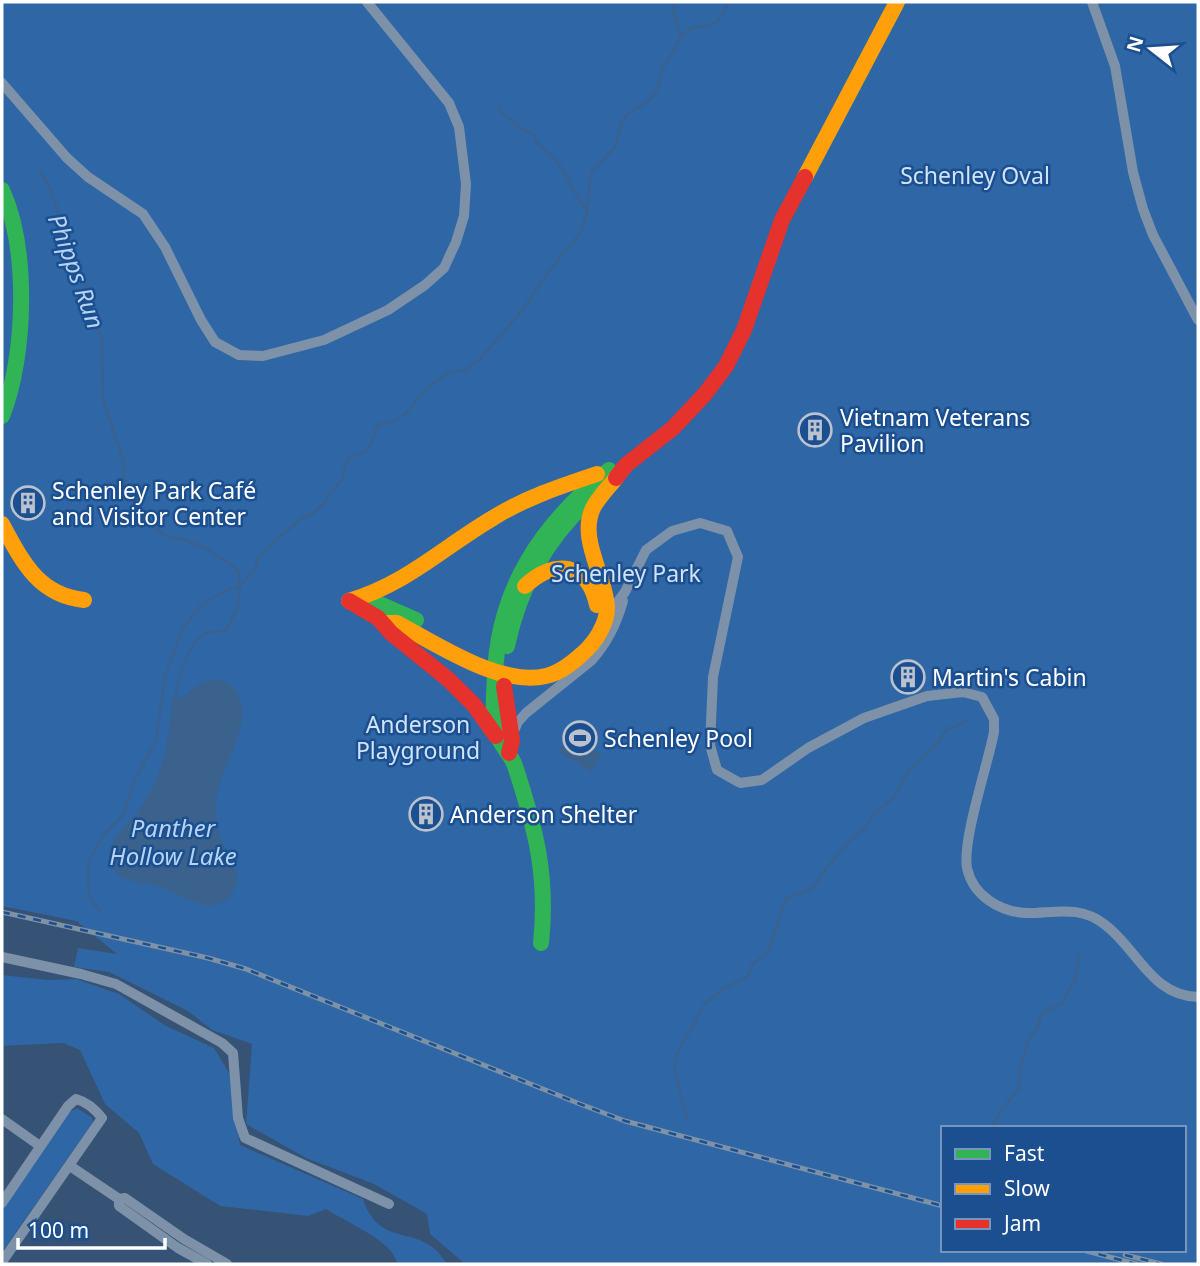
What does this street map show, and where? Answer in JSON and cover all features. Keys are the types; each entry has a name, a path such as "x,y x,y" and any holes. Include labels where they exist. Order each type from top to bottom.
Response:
{"main road":[{"path":"541,943 545,900 543,863 532,817 507,746 499,696 501,622 514,584 536,543 566,506 626,465 673,428 705,394 726,366 744,330 782,220 897,2"},
{"path":"2,190 15,220 20,251 16,371 3,413"},
{"path":"610,476 589,520 591,548 607,601 606,618 595,640 578,659 559,671 533,678 495,672 397,623 364,597 400,583 481,525 519,503 610,476"},
{"path":"502,641 525,586 557,533 610,476"},
{"path":"2,524 37,577 51,591 64,597 84,600"},
{"path":"388,616 496,663 517,668 538,667 559,660 586,637 596,617 596,598 588,580 566,568 545,570 525,586"},
{"path":"400,583 388,616 391,633 460,688 507,746"}],"street":[{"path":"2,83 67,158 88,177 143,215 165,247 201,320 215,342 239,355 263,356 324,340 388,310 425,285 444,268 464,216 466,184 459,127 449,103 367,2"},
{"path":"1092,2 1115,66 1133,172 1143,209 1153,234 1198,320"},
{"path":"507,746 514,728 526,713 601,650 646,550 672,531 700,523 727,531 738,557 713,677 710,745 717,770 740,783 762,780 808,748 864,718 927,696 963,692 982,697 994,719 994,732 966,859 967,870 975,888 988,900 1009,911 1078,911 1093,916 1106,925 1158,982 1179,994 1198,997"},
{"path":"606,618 625,592"},
{"path":"2,957 116,984 222,1043 233,1053 238,1118 245,1138 389,1204"},
{"path":"2,1203 68,1106 76,1099 85,1101 102,1118 2,1262"},
{"path":"2,1119 40,1146"},
{"path":"70,1166 227,1264"},
{"path":"119,1199 119,1206 187,1260 207,1264"}],"green space":[{"name":"Schenley Park","path":"2,2 1198,2 1198,1264 465,1264 430,1234 427,1214 374,1184 306,1158 246,1124 252,1044 212,1030 188,1011 109,972 74,967 78,948 117,954 76,921 2,906"},
{"path":"2,975 48,980 76,979 119,994 166,1026 214,1048 229,1073 240,1145 363,1199 370,1214 387,1230 427,1244 437,1251 447,1264 397,1264 388,1248 378,1240 326,1209 308,1216 220,1206 153,1164 139,1133 105,1104 80,1050 63,1043 2,1046"},
{"path":"77,1108 92,1118 93,1122 2,1252 2,1208 68,1113"}],"water":[{"name":"Panther Hollow Lake","path":"220,679 233,688 240,699 242,712 241,726 220,782 216,806 218,829 233,863 237,881 229,897 220,903 204,905 158,886 119,876 112,866 110,851 116,838 139,810 160,770 167,743 172,699 182,697 203,682"},
{"name":"Schenley Pool","path":"579,718 598,729 587,746 602,754 591,771 559,752"}],"waterway":[{"path":"676,2 673,10 680,35"},
{"path":"100,910 91,901 88,885 89,860 104,834 123,815 134,782 156,740 165,676 183,628 201,605 241,585 255,570 258,559 266,550 301,518 314,513 325,502 342,480 347,459 367,449 378,425 392,422 404,415 428,388 446,374 465,370 480,359 521,312 549,271 581,232 587,212 591,173 615,147 622,121 629,113 649,101 657,90 662,70 681,37 691,28 717,22 730,2"},
{"path":"499,105 502,114 510,118 518,128 533,134 540,146 555,159 587,211"},
{"name":"Phipps Run","path":"40,171 50,188 76,268 87,286 93,318 102,338 103,399 125,466 123,477 139,513 167,537 183,539 206,548 238,570 240,587 234,617 225,631 206,634 192,646 184,663 175,697"},
{"path":"687,1119 675,1072 676,1055 705,1004 723,989 747,977 753,964 768,952 786,899 813,888 823,872 866,827 872,816 894,797 908,772 936,745 947,729 965,722"},
{"path":"993,1126 1000,1112 1019,1089 1020,1068 1030,1035 1035,1033 1043,1012 1062,1004 1075,980 1079,955"}],"railway":[{"path":"2,912 246,969 625,1121 941,1205"},
{"path":"1091,1252 1136,1264"},
{"path":"1125,1255 1161,1264"}],"traffic: fast":[{"path":"2,190 17,242 21,303 16,364 2,416"},
{"path":"541,943 543,896 534,832 515,766 495,727 498,644 505,614 528,560 563,513 609,470"},
{"path":"507,646 520,602 538,562 564,526 596,494"},
{"path":"364,597 416,620"}],"traffic: slow":[{"path":"805,177 897,2"},
{"path":"349,601 407,575 475,529 518,504 597,474"},
{"path":"385,623 397,623 469,662 509,675 528,678 546,676 566,667 591,644 605,620 607,608 591,545 589,520 595,504 616,478"},
{"path":"2,524 25,563 43,584 68,597 84,600"},
{"path":"525,586 548,571 569,569 586,580 597,605"}],"traffic: jam":[{"path":"616,478 626,465 673,428 705,394 726,366 744,330 782,220 805,177"},
{"path":"349,601 378,618 391,633 449,680 474,705 496,736"},
{"path":"504,686 512,741 509,753"}],"place":[{"name":"Vietnam Veterans Pavilion","path":"815,430"},
{"name":"Schenley Park Café and Visitor Center","path":"28,503"},
{"name":"Martin's Cabin","path":"908,677"},
{"name":"Schenley Pool","path":"580,738"},
{"name":"Anderson Shelter","path":"426,814"}],"park label":[{"name":"Schenley Oval","path":"975,175"},
{"name":"Anderson Playground","path":"418,737"}]}
